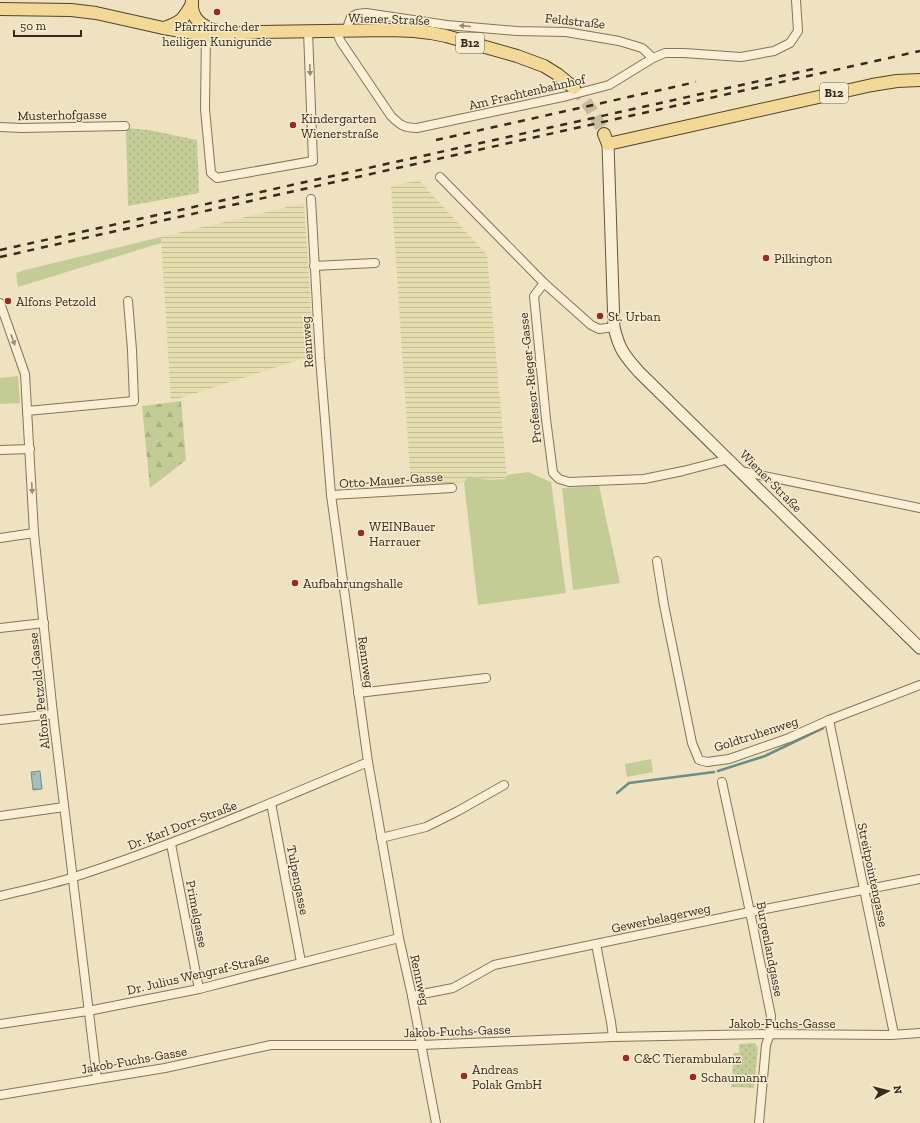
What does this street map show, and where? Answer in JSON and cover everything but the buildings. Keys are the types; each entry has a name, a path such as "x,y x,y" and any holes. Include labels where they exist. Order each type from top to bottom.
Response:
{"main road":[{"name":"B12","path":"163,28 177,23 185,17 192,2"},
{"name":"B12","path":"192,2 194,15 206,31"},
{"name":"B12","path":"0,9 71,10 96,13 163,28 206,31"},
{"name":"Wiener Straße","path":"206,31 224,34 308,31 414,31 446,36 517,56 544,66 557,74 574,88"},
{"name":"B12","path":"606,139 872,85 897,81 920,80"},
{"name":"Wiener Straße","path":"606,139 614,327 618,343 626,358 920,648"}],"street":[{"path":"653,58 665,54 684,53 741,57 774,51 790,43 798,31 796,0"},
{"name":"Feldstraße","path":"341,31 351,17 357,14 366,14 447,25 517,31 566,32 619,41 642,48 653,58"},
{"path":"206,31 205,109 211,173 217,178 313,161 308,31"},
{"name":"Wiener Straße","path":"341,31 341,42 391,116 399,124"},
{"name":"Am Frachtenbahnhof","path":"399,124 409,128 433,126 609,85 653,58"},
{"name":"Musterhofgasse","path":"0,127 125,126"},
{"path":"440,177 544,283 590,325 599,329 614,327"},
{"name":"Rennweg","path":"311,199 320,358 331,495 368,762 399,938 412,996 436,1123"},
{"path":"314,266 375,263"},
{"name":"Professor-Rieger-Gasse","path":"544,283 534,296 553,473 559,479 569,482 638,479 682,471 729,459"},
{"path":"27,411 134,401 128,301"},
{"name":"Alfons Petzold-Gasse","path":"0,303 26,374 34,533 53,714 97,1079"},
{"path":"0,450 30,449"},
{"path":"740,471 920,508"},
{"name":"Otto-Mauer-Gasse","path":"331,495 452,488"},
{"path":"0,538 34,533"},
{"name":"Goldtruhenweg","path":"657,561 664,605 692,743 699,760 707,762 729,759 789,738 829,720 920,685"},
{"path":"0,628 44,623"},
{"path":"358,693 486,678"},
{"path":"0,720 53,714"},
{"name":"Streitpointengasse","path":"829,720 894,1034"},
{"name":"Dr. Karl Dorr-Straße","path":"0,896 72,878 171,844 368,762"},
{"name":"Burgenlandgasse","path":"722,782 771,1016 770,1034 766,1045 759,1123"},
{"path":"381,838 426,827 504,785"},
{"name":"Tulpengasse","path":"271,803 301,962"},
{"path":"0,816 64,807"},
{"name":"Primelgasse","path":"171,844 199,989"},
{"name":"Gewerbelagerweg","path":"412,996 453,988 494,965 750,912 920,879"},
{"name":"Dr. Julius Wengraf-Straße","path":"0,1024 88,1011 199,989 399,938"},
{"path":"596,944 613,1038"},
{"name":"Jakob-Fuchs-Gasse","path":"0,1095 166,1068 272,1045 421,1045 770,1034 890,1035 920,1033"}],"shaded area":[{"path":"419,180 487,255 507,479 490,480 469,476 464,482 411,486 391,186"},
{"path":"304,203 314,355 171,401 161,237"}],"green space":[{"path":"126,128 149,130 197,140 199,193 128,206"},
{"path":"161,237 161,243 18,287 16,273"},
{"path":"18,376 20,403 0,404 0,378"},
{"path":"181,401 186,460 150,488 142,406"},
{"path":"528,472 551,482 566,593 478,605 464,482 469,476 490,480 506,479 507,475"},
{"path":"599,486 620,583 573,590 562,488"},
{"path":"651,759 653,772 627,777 625,764"},
{"path":"755,1043 758,1048 754,1088 731,1087 734,1053 739,1053 739,1044"}],"water":[{"path":"40,771 42,789 33,790 31,772"}],"waterway":[{"path":"718,771 765,756 823,728"},
{"path":"617,793 629,783 714,772"}],"tunnel":[{"path":"574,88 591,109 604,134"}],"railway":[{"path":"0,257 920,51"},
{"path":"0,250 813,69"},
{"path":"436,140 696,82"}],"place":[{"name":"Pfarrkirche der heiligen Kunigunde","path":"217,12"},
{"name":"Kindergarten Wienerstraße","path":"293,125"},
{"name":"Pilkington","path":"766,258"},
{"name":"Alfons Petzold","path":"8,301"},
{"name":"St. Urban","path":"600,316"},
{"name":"WEINBauer Harrauer","path":"361,533"},
{"name":"Aufbahrungshalle","path":"295,583"},
{"name":"C&C Tierambulanz","path":"626,1058"},
{"name":"Andreas Polak GmbH","path":"464,1076"},
{"name":"Schaumann","path":"693,1077"}]}
